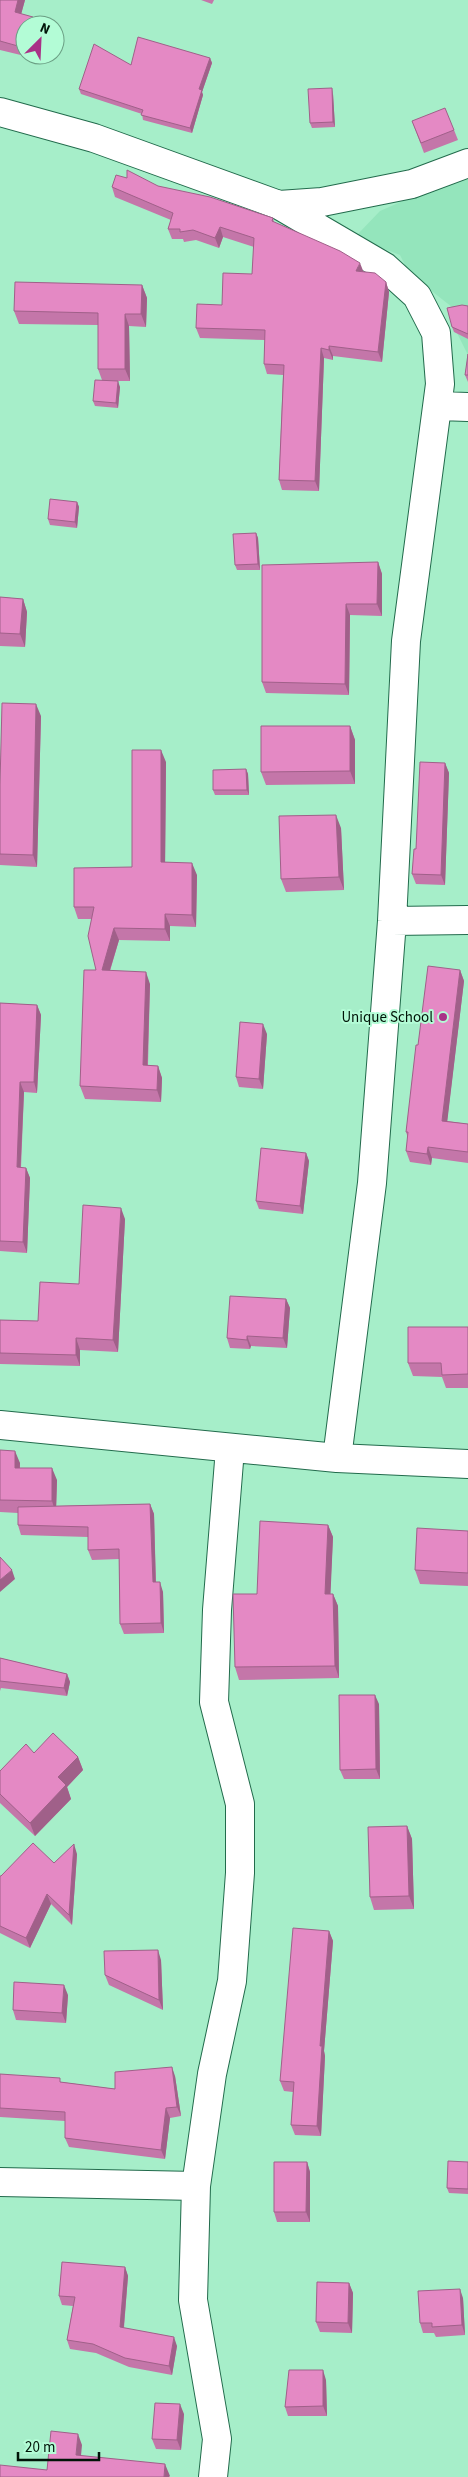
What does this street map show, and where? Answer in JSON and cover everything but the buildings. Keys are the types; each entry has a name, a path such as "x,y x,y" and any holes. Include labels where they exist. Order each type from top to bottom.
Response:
{"street":[{"path":"0,112 94,138 279,205 385,268 417,296 436,333 440,384 439,406 406,641 392,921 372,1183 337,1458"},
{"path":"279,205 322,202 412,184 468,162"},
{"path":"439,406 468,407"},
{"path":"392,921 468,920"},
{"path":"0,1425 337,1458 468,1464"},
{"path":"213,2477 217,2439 193,2300 196,2186 212,2074 232,1981 240,1873 240,1804 214,1702 217,1610 230,1449"},
{"path":"0,2182 196,2186"}],"shaded area":[{"path":"468,176 468,355 456,331 457,311 409,273 400,255 361,240 358,234 380,211 437,186"}],"place":[{"name":"Unique School","path":"443,1017"}]}
